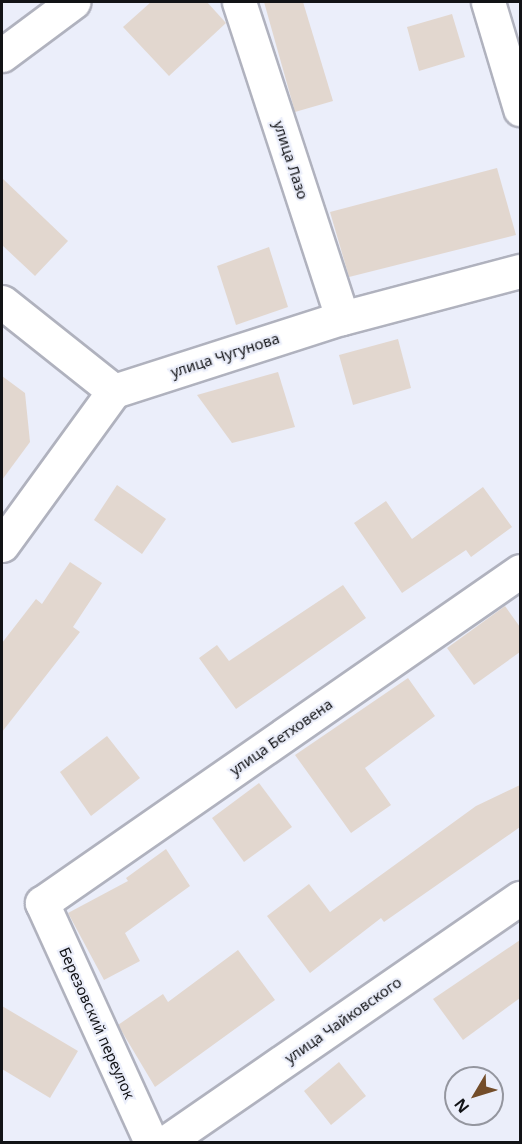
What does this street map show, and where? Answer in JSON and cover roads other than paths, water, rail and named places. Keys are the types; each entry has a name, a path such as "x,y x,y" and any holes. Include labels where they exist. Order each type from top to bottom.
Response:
{"street":[{"path":"2,55 73,2"},
{"name":"улица Лазо","path":"239,2 342,318"},
{"path":"488,2 520,109"},
{"name":"улица Чугунова","path":"114,391 342,318 520,271"},
{"path":"2,302 114,391 2,544"},
{"name":"улица Бетховена","path":"42,903 520,571"},
{"name":"улица Чайковского","path":"166,1143 520,898"},
{"name":"Березовский переулок","path":"42,903 151,1143"}]}
